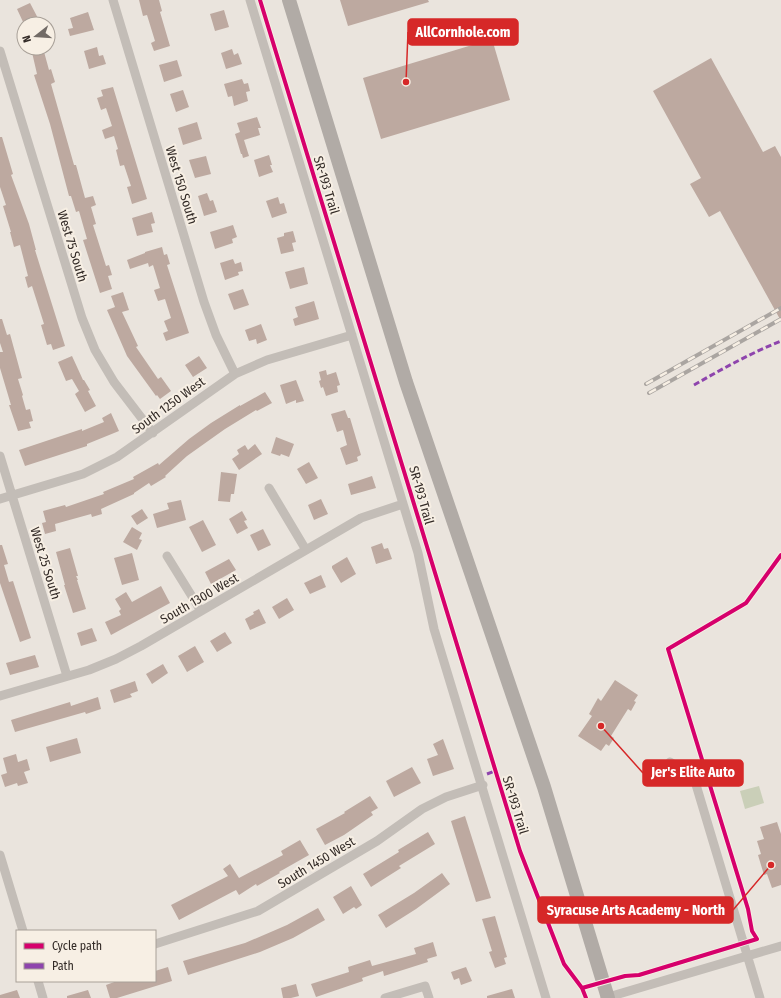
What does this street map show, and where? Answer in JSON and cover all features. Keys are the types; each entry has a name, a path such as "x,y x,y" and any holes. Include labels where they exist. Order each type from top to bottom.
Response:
{"main road":[{"path":"289,0 406,382 544,787 607,998"}],"street":[{"name":"West 150 South","path":"113,0 204,302 216,335 235,374"},
{"path":"250,0 418,554 434,629 546,998"},
{"name":"West 75 South","path":"0,51 82,318 98,356 114,382 153,433"},
{"name":"South 1250 West","path":"0,499 82,474 118,458 235,374 267,360 352,335"},
{"name":"West 25 South","path":"0,456 67,676"},
{"path":"269,488 306,550"},
{"name":"South 1300 West","path":"0,696 89,670 116,659 362,518 403,504"},
{"path":"167,556 201,611"},
{"path":"670,762 694,778 760,998"},
{"name":"South 1450 West","path":"156,944 258,911 377,841 422,809 446,797 482,785"},
{"path":"0,855 23,930"},
{"path":"607,998 781,946"},
{"path":"39,982 43,998"},
{"path":"384,998 426,986 429,998"}],"green space":[{"path":"759,786 764,803 745,809 740,791"}],"building":[{"path":"139,0 159,0 162,11 160,12 170,46 154,51 151,43 155,41 147,15 143,16"},
{"path":"340,0 428,0 429,2 348,26"},
{"path":"30,3 37,16 20,16 17,9"},
{"path":"224,10 229,27 215,31 210,14"},
{"path":"88,12 94,30 70,36 68,29 73,28 70,18"},
{"path":"492,39 510,100 381,139 363,78"},
{"path":"97,47 99,56 103,55 106,64 89,69 84,51"},
{"path":"232,49 234,55 238,53 242,64 226,69 221,53"},
{"path":"33,56 45,56 49,70 51,69 55,82 51,84 85,198 93,196 96,205 91,207 96,224 93,225 106,266 109,265 112,275 108,276 112,289 100,293 83,240 87,239 79,211 76,212 71,196 69,196 50,124 34,75 37,74"},
{"path":"711,58 763,152 775,146 781,157 781,321 720,211 709,217 690,184 701,178 653,91"},
{"path":"177,60 182,76 164,82 159,65"},
{"path":"242,79 244,84 248,83 250,91 246,92 248,101 234,106 232,96 228,97 224,84"},
{"path":"113,87 147,199 132,204 127,187 131,186 124,165 120,166 116,150 118,149 114,136 105,139 102,130 112,126 106,108 101,110 97,98 103,96 101,90"},
{"path":"183,90 189,107 176,112 170,94"},
{"path":"257,117 261,128 258,128 260,135 244,140 249,156 243,158 235,134 240,132 237,123"},
{"path":"197,122 202,139 183,145 178,128"},
{"path":"0,137 2,137 13,174 11,175 29,224 35,250 65,346 53,350 51,344 47,345 41,325 44,324 32,286 28,288 25,277 28,276 20,245 14,247 3,206 6,205 0,187"},
{"path":"269,155 272,165 270,165 273,172 259,177 254,160"},
{"path":"206,156 211,174 195,178 189,160"},
{"path":"207,193 210,201 213,200 217,212 204,216 198,196"},
{"path":"278,197 280,204 284,203 287,213 272,218 266,201"},
{"path":"152,212 155,223 151,224 153,232 137,236 132,218"},
{"path":"233,225 237,237 232,239 233,243 215,249 210,232"},
{"path":"293,231 296,242 292,243 294,251 281,254 277,238 284,236 284,233"},
{"path":"162,247 164,255 167,254 170,264 167,265 189,333 166,341 163,333 168,331 164,321 171,318 165,299 158,301 154,290 160,288 153,265 149,267 148,263 130,269 127,260 145,252"},
{"path":"233,259 235,264 241,262 243,271 238,272 239,275 225,280 220,263"},
{"path":"304,267 308,284 290,289 285,272"},
{"path":"243,289 249,305 234,310 228,294"},
{"path":"123,292 129,310 122,312 138,346 136,347 158,379 161,377 171,391 160,399 157,395 156,396 127,356 107,310 115,307 111,296"},
{"path":"314,301 319,319 295,326 293,319 298,317 295,307"},
{"path":"0,319 2,319 7,335 10,334 22,378 18,379 23,395 22,396 26,410 30,409 33,421 29,422 31,428 18,431 9,405 11,405 0,368 0,352 3,352 0,343"},
{"path":"261,324 267,340 257,344 256,339 249,341 245,330"},
{"path":"72,356 83,380 90,390 88,391 96,406 85,412 75,394 79,391 72,379 66,381 58,362"},
{"path":"199,356 207,368 193,377 185,365"},
{"path":"326,370 327,375 336,372 340,385 337,386 338,392 326,396 323,387 321,388 319,372"},
{"path":"296,380 304,401 296,403 296,400 286,404 280,385"},
{"path":"265,392 272,403 257,411 256,410 225,429 187,456 165,476 166,477 151,486 149,483 134,494 101,509 102,514 92,517 91,514 55,524 56,531 45,534 42,523 46,522 43,511 65,505 66,507 104,494 103,492 134,479 133,477 158,463 159,465 189,439 211,423"},
{"path":"345,410 348,418 350,418 361,455 357,457 358,461 346,465 340,448 347,445 343,430 337,432 331,414"},
{"path":"111,413 119,431 87,444 87,446 25,466 19,450 82,429 82,431 104,422 102,418"},
{"path":"276,437 294,444 289,457 271,453"},
{"path":"255,444 262,454 239,470 232,459 239,454 237,450 245,445 248,450"},
{"path":"309,462 318,478 306,484 297,469"},
{"path":"221,472 237,474 234,494 231,494 230,502 218,501"},
{"path":"372,476 376,488 351,495 348,484"},
{"path":"321,499 328,514 314,520 308,505"},
{"path":"181,500 186,520 157,528 153,514 169,509 167,503"},
{"path":"142,509 148,518 137,525 131,516"},
{"path":"242,511 247,520 244,521 248,528 237,534 229,519"},
{"path":"203,520 216,545 202,552 189,527"},
{"path":"132,527 142,533 139,539 142,540 137,550 123,542"},
{"path":"263,529 271,545 258,551 250,535"},
{"path":"382,543 384,549 388,548 392,559 376,564 371,547"},
{"path":"0,545 2,545 8,564 4,565 9,582 13,581 31,638 20,642 0,583"},
{"path":"70,548 78,576 76,576 77,580 86,609 73,613 56,552"},
{"path":"132,553 139,580 122,585 114,558"},
{"path":"347,557 356,574 341,583 332,566"},
{"path":"229,559 236,570 211,584 205,572"},
{"path":"321,575 326,587 310,594 304,583"},
{"path":"161,586 170,603 111,635 105,622 121,615 119,611 121,609 115,599 126,592 132,602"},
{"path":"287,598 294,610 279,619 272,607"},
{"path":"259,609 266,623 250,630 245,619"},
{"path":"92,628 97,641 81,646 77,633"},
{"path":"225,632 232,643 217,652 210,641"},
{"path":"195,646 204,662 187,672 178,656"},
{"path":"35,655 39,667 10,675 6,663"},
{"path":"163,664 168,673 152,684 146,674"},
{"path":"615,680 638,695 634,701 636,702 631,711 628,709 611,736 614,738 609,746 606,744 601,751 578,736 592,716 589,714 598,698 601,701"},
{"path":"135,681 138,691 130,694 132,697 114,703 110,690"},
{"path":"98,697 101,709 86,714 85,712 15,732 11,720 70,702 71,706"},
{"path":"77,738 81,753 50,762 46,747"},
{"path":"443,739 454,769 433,776 427,759 438,755 433,744"},
{"path":"16,754 18,762 27,759 30,770 24,772 28,783 18,786 17,783 5,787 1,775 7,773 3,758"},
{"path":"412,767 421,783 394,797 386,781"},
{"path":"370,796 378,808 371,812 373,815 344,835 325,845 316,829 345,813 344,812"},
{"path":"465,816 491,898 476,902 451,821"},
{"path":"777,822 781,834 781,885 772,888 767,874 764,875 758,855 761,854 757,841 764,839 760,827"},
{"path":"428,832 435,844 399,866 401,868 371,887 363,874"},
{"path":"300,840 309,855 279,872 280,873 257,886 256,884 239,895 236,890 179,920 171,905 228,876 223,869 230,864 239,878 283,855 281,851"},
{"path":"442,873 450,884 416,909 386,928 378,915 414,893"},
{"path":"351,886 362,905 356,909 354,907 343,914 333,897"},
{"path":"318,908 325,920 293,938 260,952 188,975 183,961 245,943 287,925"},
{"path":"495,916 507,957 504,958 506,964 495,968 489,952 492,951 482,919"},
{"path":"433,942 437,956 427,959 428,962 384,976 383,971 362,978 363,981 316,997 311,984 349,972 348,967 370,960 372,966 416,954 414,948"},
{"path":"168,967 172,981 117,998 110,998 106,985 114,982 156,982 156,971"},
{"path":"466,967 472,981 461,985 459,978 454,980 451,972"},
{"path":"296,984 299,996 283,998 281,988"},
{"path":"512,989 515,998 487,998 487,996"},
{"path":"17,990 20,998 0,998 0,995"},
{"path":"88,990 91,998 67,998 67,996"}],"railway":[{"path":"646,384 781,308"},
{"path":"649,393 781,319"}],"marked path":[{"path":"694,385 781,341"},
{"path":"487,774 495,771"}],"cycle path":[{"name":"SR-193 Trail","path":"260,0 520,851 564,964 582,988 586,998"},
{"path":"582,988 625,976 639,975 757,939 752,931 748,909 668,649 746,603 781,555"}],"place":[{"name":"AllCornhole.com","path":"406,82"},
{"name":"Jer's Elite Auto","path":"601,726"},
{"name":"Syracuse Arts Academy - North","path":"771,865"}]}
